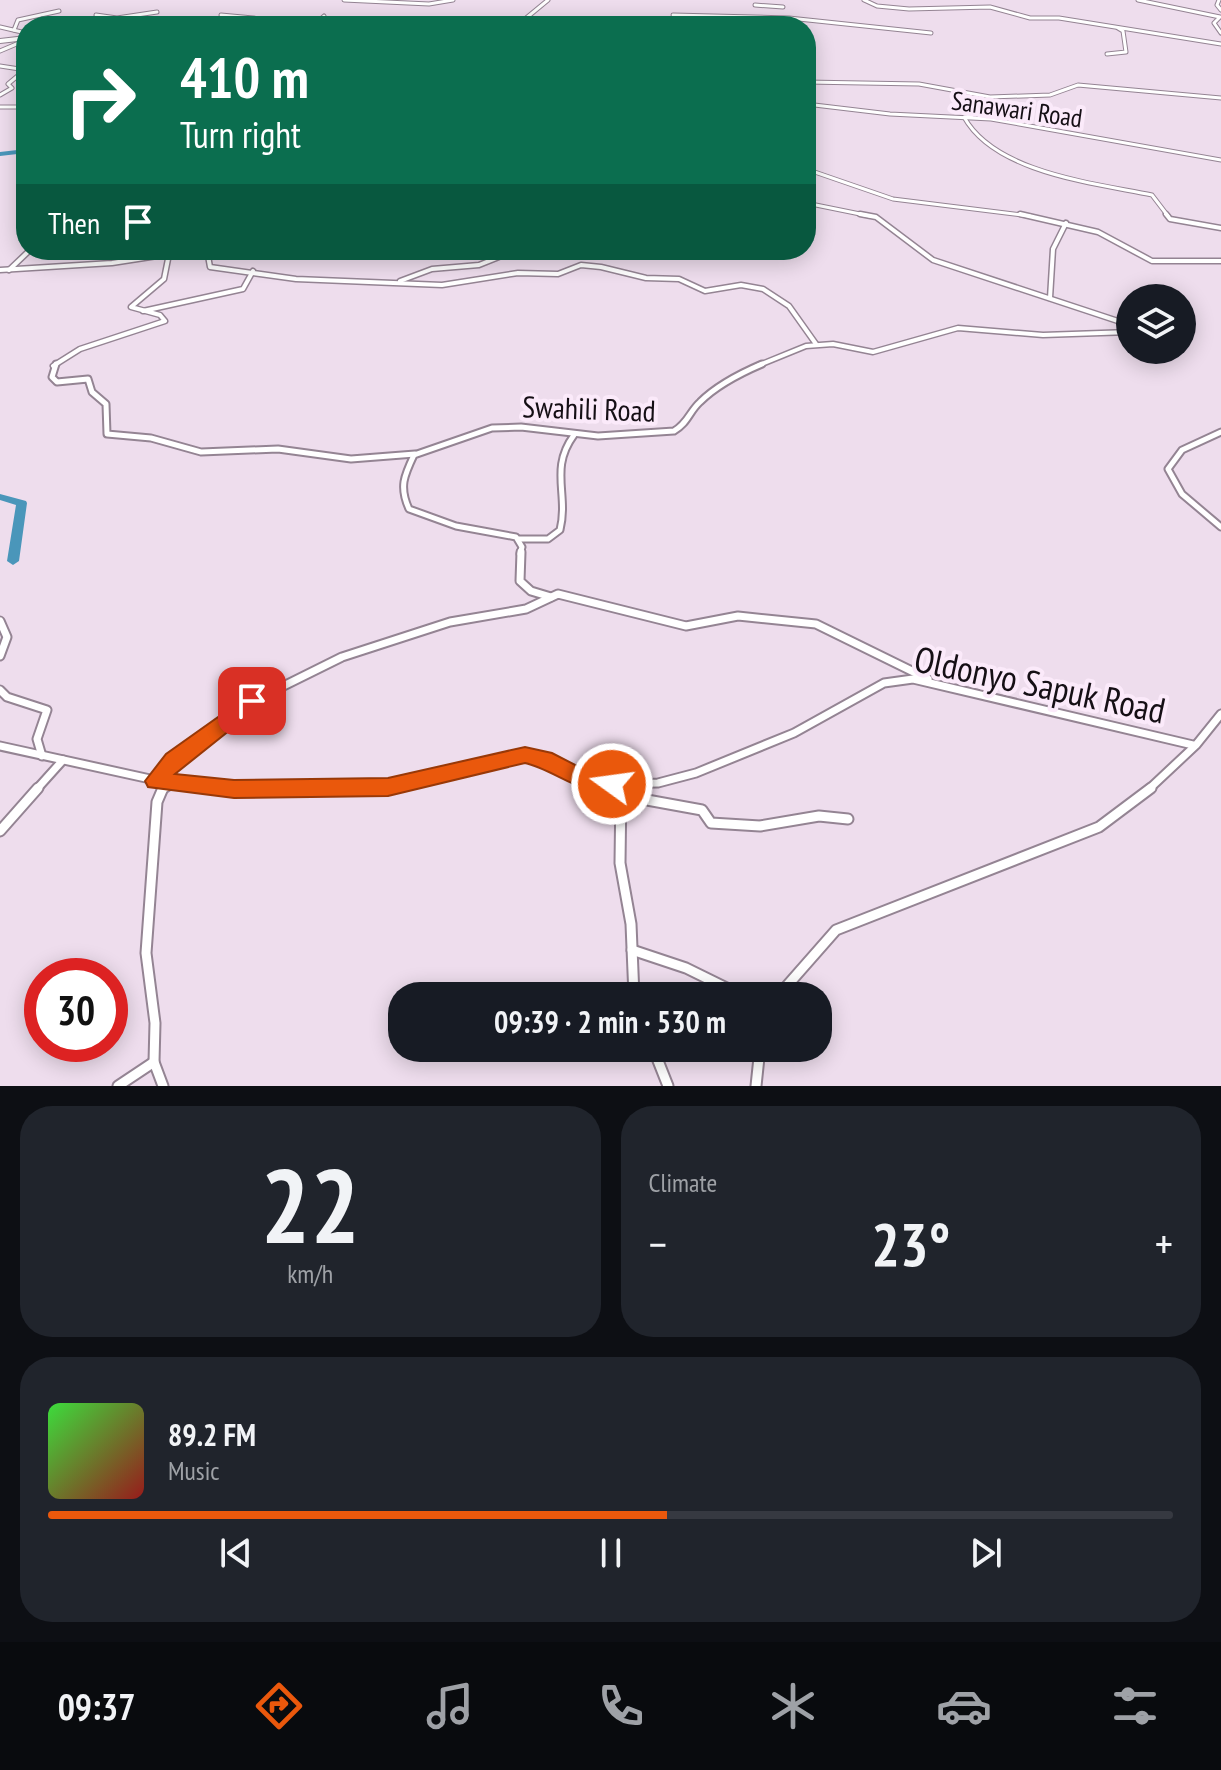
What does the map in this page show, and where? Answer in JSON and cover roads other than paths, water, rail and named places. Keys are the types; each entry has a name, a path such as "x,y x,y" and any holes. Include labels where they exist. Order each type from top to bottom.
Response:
{"street":[{"path":"344,0 429,4 453,0"},
{"path":"529,16 548,0"},
{"path":"864,0 877,6 909,9 988,6 1032,18 1057,17 1221,44"},
{"path":"1138,0 1220,13"},
{"path":"1220,0 1217,5 1220,20 1214,23 1220,30"},
{"path":"755,5 783,7"},
{"path":"26,16 34,9"},
{"path":"36,16 59,11"},
{"path":"130,16 157,12"},
{"path":"96,15 103,16"},
{"path":"221,15 230,16"},
{"path":"673,15 712,16"},
{"path":"816,21 931,33"},
{"path":"0,27 14,30 16,22"},
{"path":"1107,54 1126,52 1123,31 1115,26"},
{"path":"0,66 16,68"},
{"path":"7,67 16,72"},
{"path":"0,95 12,88 8,84 16,77"},
{"path":"816,82 919,84 990,97 1050,95 1078,85 1221,98"},
{"name":"Sanawari Road","path":"816,105 890,114 964,117 1221,160"},
{"path":"969,106 972,116 964,117 978,139 1025,164 1076,179 1149,193 1170,219 1221,228"},
{"path":"816,172 893,199 997,209 1066,223 1098,232 1152,261 1221,261"},
{"path":"816,205 871,215 903,234 933,260 1116,320"},
{"path":"1050,298 1054,266 1051,251 1066,223"},
{"path":"9,270 20,260"},
{"path":"0,270 131,260"},
{"path":"170,260 165,279 131,305 134,310 142,311 180,301 214,299 243,289 253,271"},
{"path":"208,260 208,266 289,279 466,284 513,274 558,274 583,265 646,278 679,279 705,291 749,286 763,289 789,306 816,344"},
{"path":"397,283 432,269 479,265 492,260"},
{"name":"Swahili Road","path":"142,311 166,320 80,349 53,366 52,377 57,382 88,379 92,392 106,404 106,430 110,435 151,438 201,452 278,449 351,459 415,454 492,428 530,428 574,435 674,431 685,425 698,403 740,373 816,344 873,352 958,328 1043,335 1116,332"},
{"path":"1221,432 1194,443 1171,460 1168,469 1182,494 1221,527"},
{"path":"415,454 402,480 402,493 409,509 456,526 519,539 552,538 560,531 564,510 558,487 561,458 574,435"},
{"path":"519,539 522,547 516,565 520,582 531,592 551,597"},
{"path":"157,781 168,765 241,707 332,662 450,622 526,609 564,594 686,626 738,616 816,624 885,655 936,683"},
{"path":"0,621 7,637 0,656"},
{"name":"Oldonyo Sapuk Road","path":"0,746 173,784 234,789 388,787 525,755 544,759 578,777 624,785 673,781 720,764 794,733 884,683 913,679 1193,745"},
{"path":"0,690 7,697 47,710 37,739 42,756"},
{"name":"Oldonyo Sapuk Road","path":"790,982 836,930 1099,827 1135,803 1209,732 1221,714"},
{"path":"0,831 63,760"},
{"path":"163,1086 154,1062 154,1010 146,953 157,802 163,788 173,784"},
{"path":"624,785 647,800 702,810 708,822 715,824 760,826 819,816 848,819"},
{"path":"624,785 620,863 633,982"},
{"path":"632,950 686,968 714,982"},
{"path":"118,1086 154,1062"},
{"path":"659,1062 668,1086"},
{"path":"756,1086 759,1062"}],"waterway":[{"path":"0,154 16,152"},
{"path":"0,497 22,503 13,561"}]}
